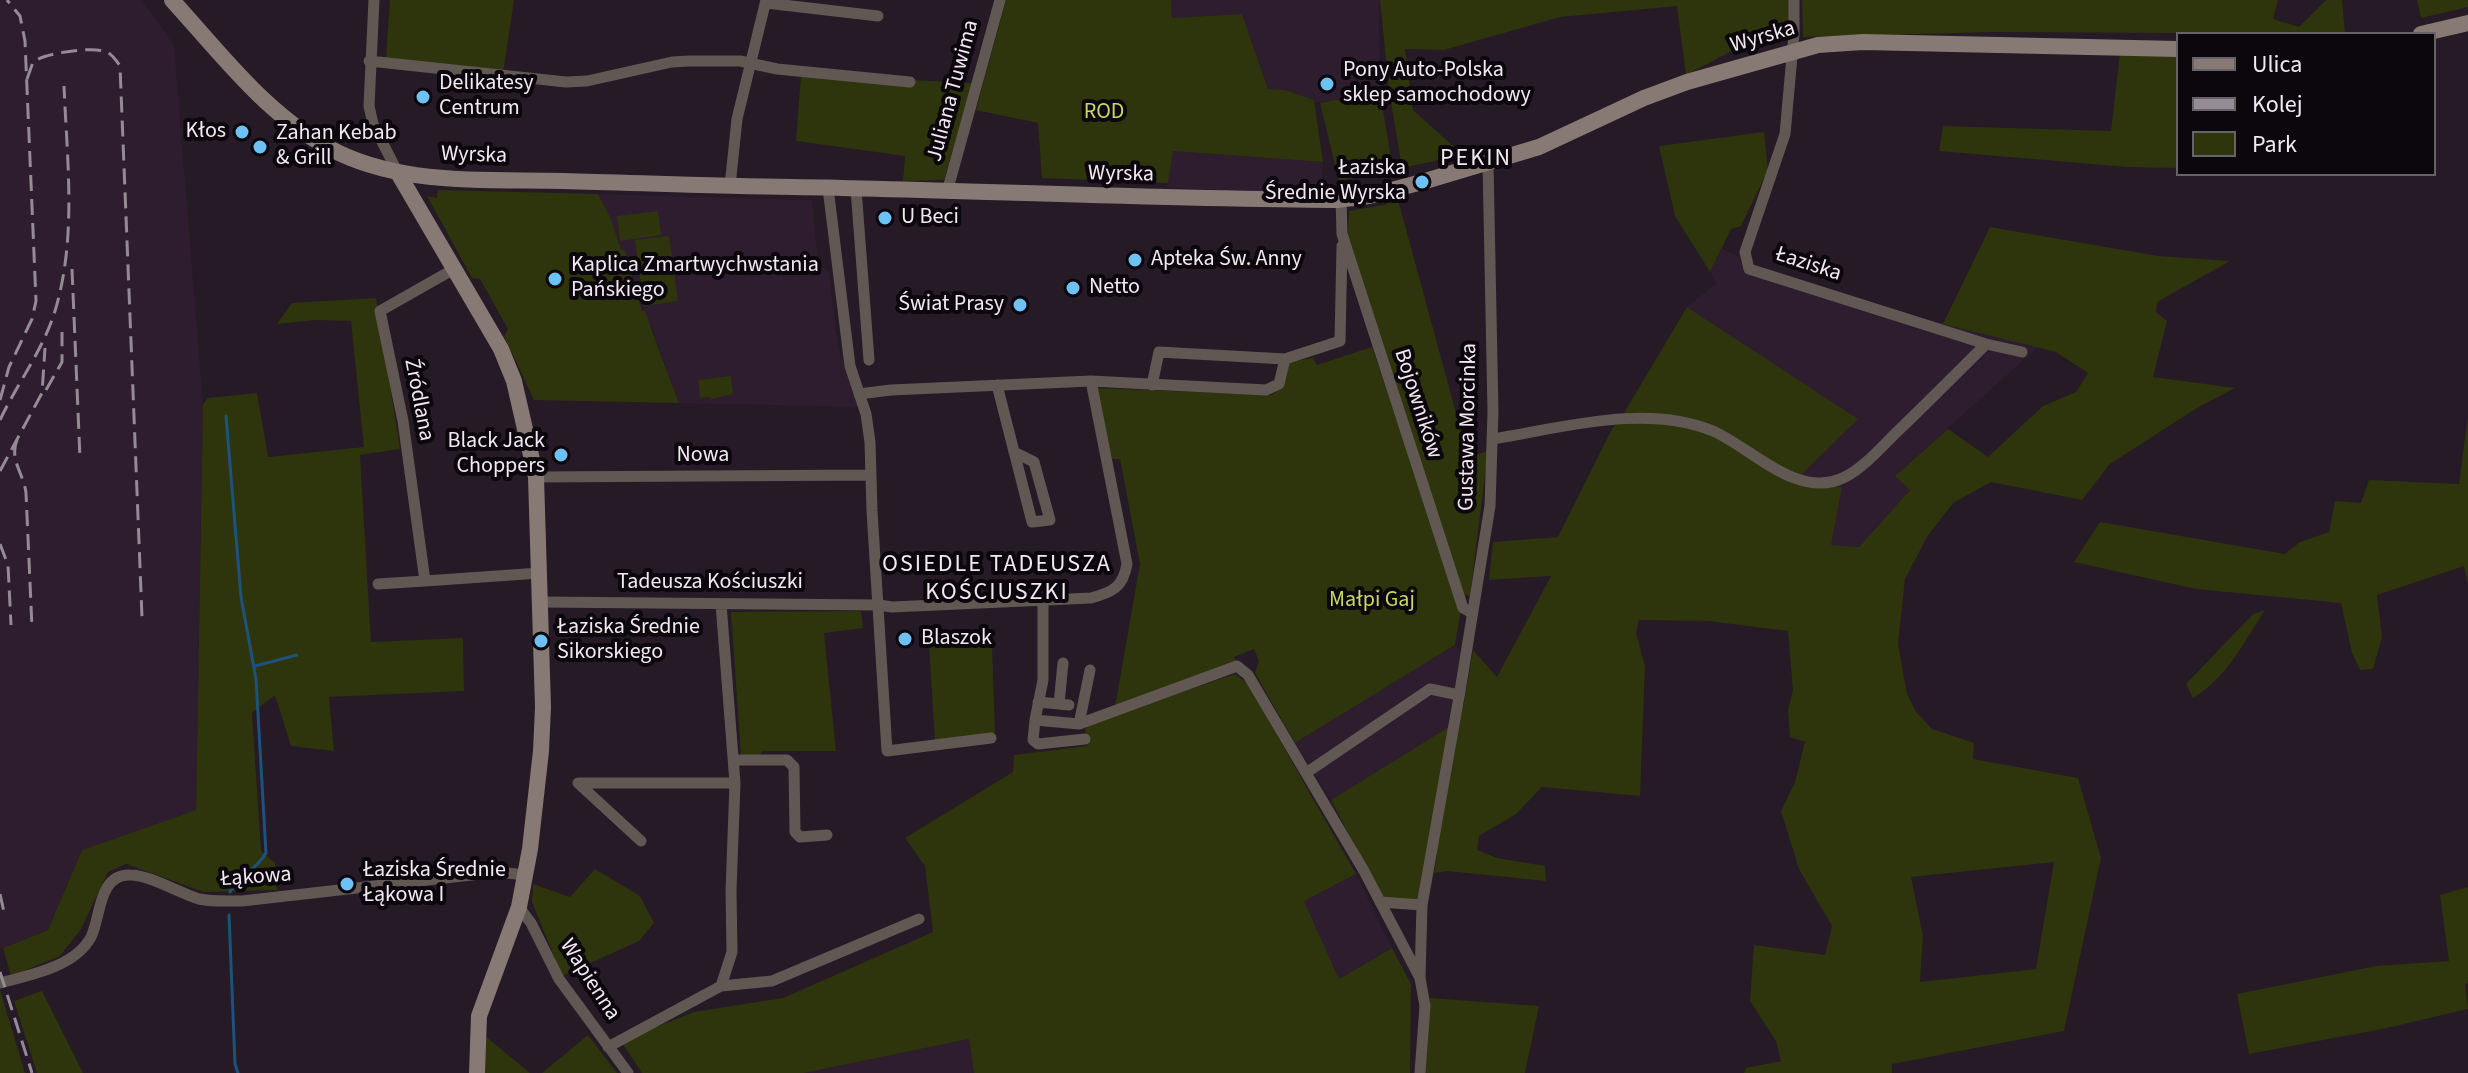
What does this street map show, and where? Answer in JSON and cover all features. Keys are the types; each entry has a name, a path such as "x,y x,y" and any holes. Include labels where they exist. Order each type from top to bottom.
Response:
{"street":[{"name":"Wyrska","path":"172,0 282,118 314,140 367,164 398,173 947,192 1341,200 1369,196 1488,163 1555,141 1664,89 1818,45 1863,42 2176,49"},
{"path":"374,0 369,106 381,141 398,173 501,349 514,381 536,477 544,728 519,907 479,1016 477,1073"},
{"name":"Juliana Tuwima","path":"947,192 1000,0"},
{"path":"1792,52 1794,0"},
{"path":"730,186 737,119 766,2 878,16"},
{"path":"2430,32 2468,23"},
{"name":"Łaziska","path":"1792,52 1785,134 1745,252 1749,269 1986,344 2022,352"},
{"path":"369,61 566,82 587,81 672,62 740,61 910,82"},
{"path":"367,164 380,150 381,141"},
{"name":"Gustawa Morcinka","path":"1420,978 1422,905 1490,506 1488,163"},
{"path":"426,176 419,184 419,201 439,236 439,245"},
{"path":"828,188 850,366 866,414 887,751 991,738"},
{"path":"856,189 869,360"},
{"name":"Bojowników","path":"1341,200 1342,234 1463,608 1472,613"},
{"path":"1152,385 1159,352 1285,359 1340,341 1342,234"},
{"name":"Źródlana","path":"425,581 403,421 380,311 454,269"},
{"path":"1492,439 1629,418 1669,418 1714,432 1787,477 1820,482 1844,478 1877,452 1986,344"},
{"path":"859,394 1091,381 1266,390 1279,384 1285,359"},
{"path":"879,605 892,607 1091,598 1111,592 1124,581 1127,564 1091,381"},
{"path":"997,385 1014,452 1032,522 1050,520 1034,462 1014,452"},
{"name":"Nowa","path":"536,477 871,475"},
{"path":"378,584 540,573"},
{"path":"1043,599 1043,680 1033,740 1038,744 1085,739"},
{"name":"Tadeusza Kościuszki","path":"541,602 879,605"},
{"path":"721,604 735,783 732,952 721,986"},
{"path":"1038,702 1064,705 1063,663"},
{"path":"1035,720 1079,724 1237,666 1248,675 1380,902 1420,978 1425,1006 1420,1073"},
{"path":"1079,724 1090,670"},
{"path":"1306,773 1430,689 1460,693"},
{"path":"734,760 787,760 794,767 795,832 800,837 827,835"},
{"path":"641,841 578,783 735,783"},
{"name":"Łąkowa","path":"0,983 42,971 72,957 83,948 92,935 107,886 118,877 131,874 214,902 498,872 525,875"},
{"path":"1380,902 1422,905"},
{"name":"Wapienna","path":"519,907 531,923 559,979 628,1073"},
{"path":"608,1047 721,986 772,981 919,919"}],"shaded area":[{"path":"0,0 142,0 174,45 203,404 196,810 82,850 48,930 0,949"},
{"path":"1171,0 1379,0 1380,92 1320,103 1285,90 1268,89 1242,14 1172,18"},
{"path":"1172,151 1323,162 1321,193 1167,188"},
{"path":"598,194 812,200 818,264 829,272 838,348 859,407 679,403 652,328 642,311 630,267"},
{"path":"1722,248 1739,257 1746,274 2038,347 1895,476 1911,489 1859,547 1831,546 1792,483 1857,419 1687,307 1717,283 1710,272"},
{"path":"1455,645 1461,653 1447,728 1331,800 1295,743"},
{"path":"1356,874 1392,948 1339,979 1304,901"},
{"path":"969,1039 974,1073 804,1073"}],"green space":[{"path":"390,0 514,0 503,73 386,58"},
{"name":"ROD","path":"1006,0 1171,0 1172,18 1242,14 1268,89 1285,90 1314,100 1323,162 1173,151 1168,183 1042,178 1038,123 976,110"},
{"path":"1380,0 1793,0 1793,19 1686,75 1677,6 1560,17 1444,50 1405,49 1413,110 1463,155 1402,168 1389,90"},
{"path":"1802,0 2278,0 2273,19 2299,27 2326,0 2342,0 2345,32 1995,32 1803,37"},
{"path":"2417,0 2468,0 2468,7 2421,18"},
{"path":"2120,53 2176,54 2176,168 2127,167 1939,151 1943,126 2111,131"},
{"path":"801,75 973,83 944,180 903,181 905,156 796,141"},
{"path":"1380,92 1393,170 1339,181 1320,103"},
{"path":"1764,132 1768,170 1741,226 1731,229 1710,272 1675,216 1659,146"},
{"path":"438,190 598,194 621,249 625,251 642,311 645,311 679,403 534,400 504,336 508,329 480,279 472,278 427,196 437,198"},
{"path":"1397,196 1468,457 1488,451 1470,596 1463,594 1348,238 1349,211 1384,205"},
{"path":"658,211 661,235 620,241 617,216"},
{"path":"1990,227 2158,256 2230,261 2157,302 2156,312 2167,321 2153,377 2235,388 2197,408 2110,464 2082,500 1991,482 1953,503 1927,537 1905,579 1898,644 1907,694 1916,712 1932,729 1974,743 1973,759 2078,778 2101,858 2064,1031 1892,1064 1892,1073 1744,1073 1746,1068 1781,1061 1776,1041 1750,1001 1754,945 1825,955 1832,926 1799,869 1781,811 1795,782 1805,742 1790,737 1788,710 1793,690 1788,631 1708,621 1639,620 1636,633 1645,666 1640,796 1542,787 1516,814 1479,836 1477,850 1497,858 1545,866 1546,881 1447,871 1434,873 1437,855 1425,860 1419,901 1383,899 1331,800 1447,728 1463,708 1473,650 1497,677 1551,576 1489,580 1493,542 1558,537 1612,429 1687,307 1858,419 1793,483 1842,487 1831,545 1859,547 1910,490 1895,476 1948,429 1988,457 2043,406 2076,392 2088,373 2056,352 1943,324","holes":["2054,862 2036,969 1920,982 1923,936 1911,877"]},
{"path":"669,236 678,301 644,306 635,240"},
{"path":"376,298 400,449 360,455 371,642 463,638 464,691 329,697 334,751 291,746 275,695 252,713 261,851 275,863 277,890 204,892 126,864 108,872 81,929 60,956 11,976 3,948 48,930 82,850 196,810 203,404 208,398 257,393 268,457 364,447 351,321 316,320 277,324 292,303"},
{"name":"Małpi Gaj","path":"1372,347 1461,609 1455,645 1295,743 1255,673 1259,661 1254,649 1234,657 1237,664 1115,707 1140,564 1120,459 1112,459 1096,388 1272,395 1284,386 1289,362 1313,358 1317,365"},
{"path":"731,376 733,394 700,398 698,380"},
{"path":"2468,415 2468,585 2464,566 2377,595 2382,637 2373,669 2360,670 2352,653 2341,603 2196,589 2074,562 2100,522 2285,554 2300,542 2329,532 2335,501 2361,503 2369,480 2459,484"},
{"path":"2265,610 2225,670 2193,698 2186,684 2253,614"},
{"path":"861,611 863,628 824,633 836,751 762,751 759,758 741,756 731,612"},
{"path":"992,644 995,733 935,741 929,646"},
{"path":"1235,674 1247,683 1356,874 1304,901 1339,979 1392,948 1411,984 1410,1073 974,1073 969,1039 804,1073 642,1073 621,1041 694,1012 783,998 933,932 925,866 905,838 1013,772 1014,755 1087,746 1085,725"},
{"path":"595,869 640,896 654,923 639,941 562,976 532,902 533,884 570,897"},
{"path":"2468,887 2468,983 2465,984 2468,1009 2249,1054 2237,994 2376,966 2449,961 2440,895"},
{"path":"0,990 25,1073 0,1073"},
{"path":"42,991 83,1073 37,1073 14,1001"},
{"path":"1430,998 1539,1006 1525,1073 1425,1073"},
{"path":"484,1035 530,1073 485,1073"},
{"path":"588,1035 617,1073 542,1073"}],"waterway":[{"path":"226,416 241,597 256,679 266,853 230,892"},
{"path":"255,666 297,655"},
{"path":"229,915 235,1064 238,1073"}],"railway":[{"path":"0,400 9,367 32,319 36,301 25,41 20,16 7,0"},
{"path":"27,79 33,62 69,51 107,52 120,66 142,617"},
{"path":"0,420 44,339 62,283 69,199 64,86"},
{"path":"72,269 80,459"},
{"path":"46,390 62,362 62,332"},
{"path":"0,471 42,393 45,348"},
{"path":"17,440 16,461 26,493 32,628"},
{"path":"0,544 8,565 11,625"},
{"path":"0,894 4,912"},
{"path":"0,972 32,1073"}],"place":[{"name":"Pony Auto-Polska sklep samochodowy","path":"1327,84"},
{"name":"Delikatesy Centrum","path":"423,97"},
{"name":"Kłos","path":"242,132"},
{"name":"Zahan Kebab & Grill","path":"260,147"},
{"name":"Łaziska Średnie Wyrska","path":"1422,182"},
{"name":"U Beci","path":"885,218"},
{"name":"Apteka Św. Anny","path":"1135,260"},
{"name":"Kaplica Zmartwychwstania Pańskiego","path":"555,279"},
{"name":"Netto","path":"1073,288"},
{"name":"Świat Prasy","path":"1020,305"},
{"name":"Black Jack Choppers","path":"561,455"},
{"name":"Blaszok","path":"905,639"},
{"name":"Łaziska Średnie Sikorskiego","path":"541,641"},
{"name":"Łaziska Średnie Łąkowa I","path":"347,884"}],"district":[{"name":"PEKIN","path":"1476,160"},
{"name":"OSIEDLE TADEUSZA KOŚCIUSZKI","path":"997,580"}]}
